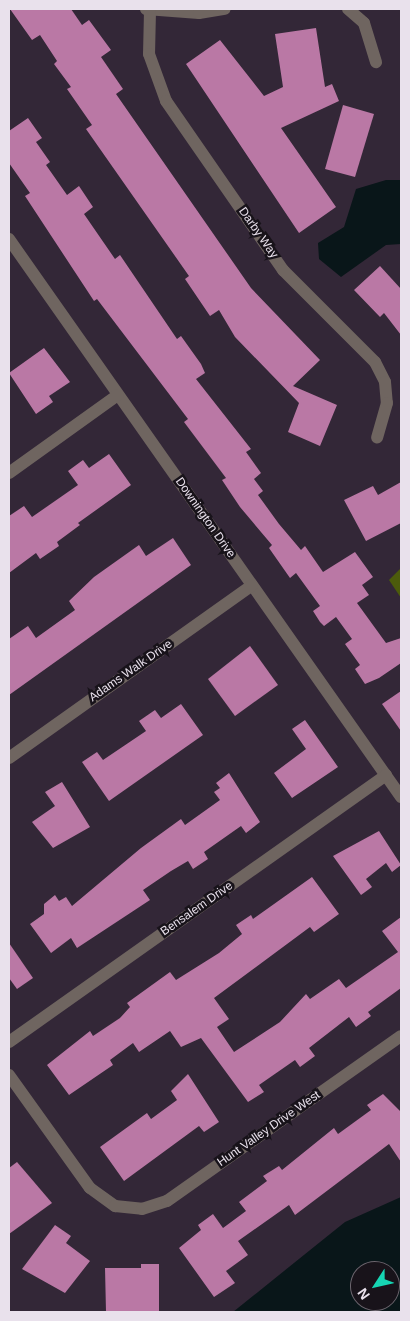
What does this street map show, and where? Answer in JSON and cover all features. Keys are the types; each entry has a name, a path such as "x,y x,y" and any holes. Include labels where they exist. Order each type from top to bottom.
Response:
{"street":[{"path":"148,10 225,9"},
{"path":"348,9 364,23 376,62"},
{"name":"Darby Way","path":"148,10 149,54 166,101 283,270 376,362 385,382 387,403 377,438"},
{"name":"Downington Drive","path":"9,239 401,797"},
{"path":"9,473 118,395"},
{"name":"Adams Walk Drive","path":"9,758 252,585"},
{"name":"Bensalem Drive","path":"9,1042 386,776"},
{"name":"Hunt Valley Drive West","path":"9,1075 90,1188 115,1206 132,1209 168,1201 401,1036"}],"green space":[{"path":"401,568 401,598 389,580"}],"shaded area":[{"path":"386,180 401,180 401,244 386,245 341,277 319,259 318,243 344,227 356,189"},
{"path":"401,1197 401,1312 233,1312 345,1222"}],"building":[{"path":"10,9 71,9 82,25 89,20 111,50 101,57 123,89 116,94 251,288 320,360 293,386 337,405 320,446 288,432 299,403 235,337 219,310 210,316 185,279 189,276 86,129 92,125 67,89 71,87 54,64 57,61 40,35 32,40"},
{"path":"316,28 325,87 332,84 339,101 281,128 336,207 299,233 186,64 220,40 264,96 283,87 275,34"},
{"path":"343,105 374,114 355,177 325,169"},
{"path":"28,118 42,138 36,142 50,162 46,165 67,195 79,186 93,207 84,214 115,259 120,255 177,339 181,336 201,364 205,373 196,379 251,449 246,452 261,473 254,479 263,491 258,495 279,524 301,550 305,546 323,572 355,552 373,577 362,585 369,595 357,603 386,643 401,638 401,663 379,678 365,684 355,669 360,665 345,644 352,639 336,617 324,626 320,622 313,611 320,606 296,573 290,578 269,548 272,545 240,507 222,480 226,478 184,422 188,419 97,299 94,301 25,196 30,193 9,163 9,131"},
{"path":"380,266 401,289 401,335 384,313 380,317 354,290"},
{"path":"44,348 70,382 49,396 53,402 36,414 9,373"},
{"path":"109,454 131,485 78,523 80,525 57,542 59,546 40,559 36,553 9,573 9,516 24,506 32,517 78,485 68,471 83,460 89,468"},
{"path":"401,482 401,523 366,541 344,500 373,486 378,495"},
{"path":"173,538 191,565 9,695 9,639 28,626 36,638 75,610 69,601 94,577 139,545 146,556"},
{"path":"250,646 278,685 235,716 208,679"},
{"path":"401,691 401,731 382,704"},
{"path":"181,704 203,735 109,801 82,762 97,752 103,760 146,731 139,721 155,710 161,718"},
{"path":"305,720 338,767 292,798 274,773 306,749 292,729"},
{"path":"229,773 260,822 246,833 241,826 204,852 208,859 193,869 188,861 143,890 150,900 77,948 71,938 51,953 30,924 44,914 44,904 55,895 59,901 66,897 72,906 141,848 181,819 185,825 220,800 214,792 220,788 216,783"},
{"path":"62,782 90,827 53,848 32,822 55,806 45,792"},
{"path":"379,831 401,865 392,872 386,863 366,879 372,887 361,895 333,856"},
{"path":"312,877 339,914 314,932 310,927 214,998 229,1019 217,1027 234,1052 280,1022 306,994 310,999 339,979 346,988 398,952 382,931 401,917 401,988 368,1012 371,1016 356,1027 349,1017 309,1048 315,1056 300,1067 295,1060 259,1085 264,1092 248,1102 201,1038 181,1047 170,1031 139,1052 133,1043 110,1060 113,1065 69,1095 47,1065 90,1031 93,1036 120,1018 130,1007 127,1003 170,972 176,980 219,953 242,934 236,925 251,915 253,919"},
{"path":"9,943 33,978 17,989 9,978"},
{"path":"188,1074 219,1122 204,1132 199,1126 124,1181 100,1147 147,1113 151,1119 177,1100 171,1091"},
{"path":"383,1094 401,1112 401,1162 389,1144 295,1215 289,1205 238,1241 248,1255 226,1271 235,1283 214,1297 179,1248 201,1230 198,1225 213,1214 223,1228 246,1211 239,1202 267,1181 263,1176 279,1166 282,1170 334,1128 338,1134 371,1110 367,1105"},
{"path":"17,1162 52,1203 9,1234 9,1168"},
{"path":"55,1225 71,1236 66,1243 90,1261 65,1293 22,1269"},
{"path":"141,1264 159,1264 159,1311 106,1312 105,1268 141,1268"}]}
